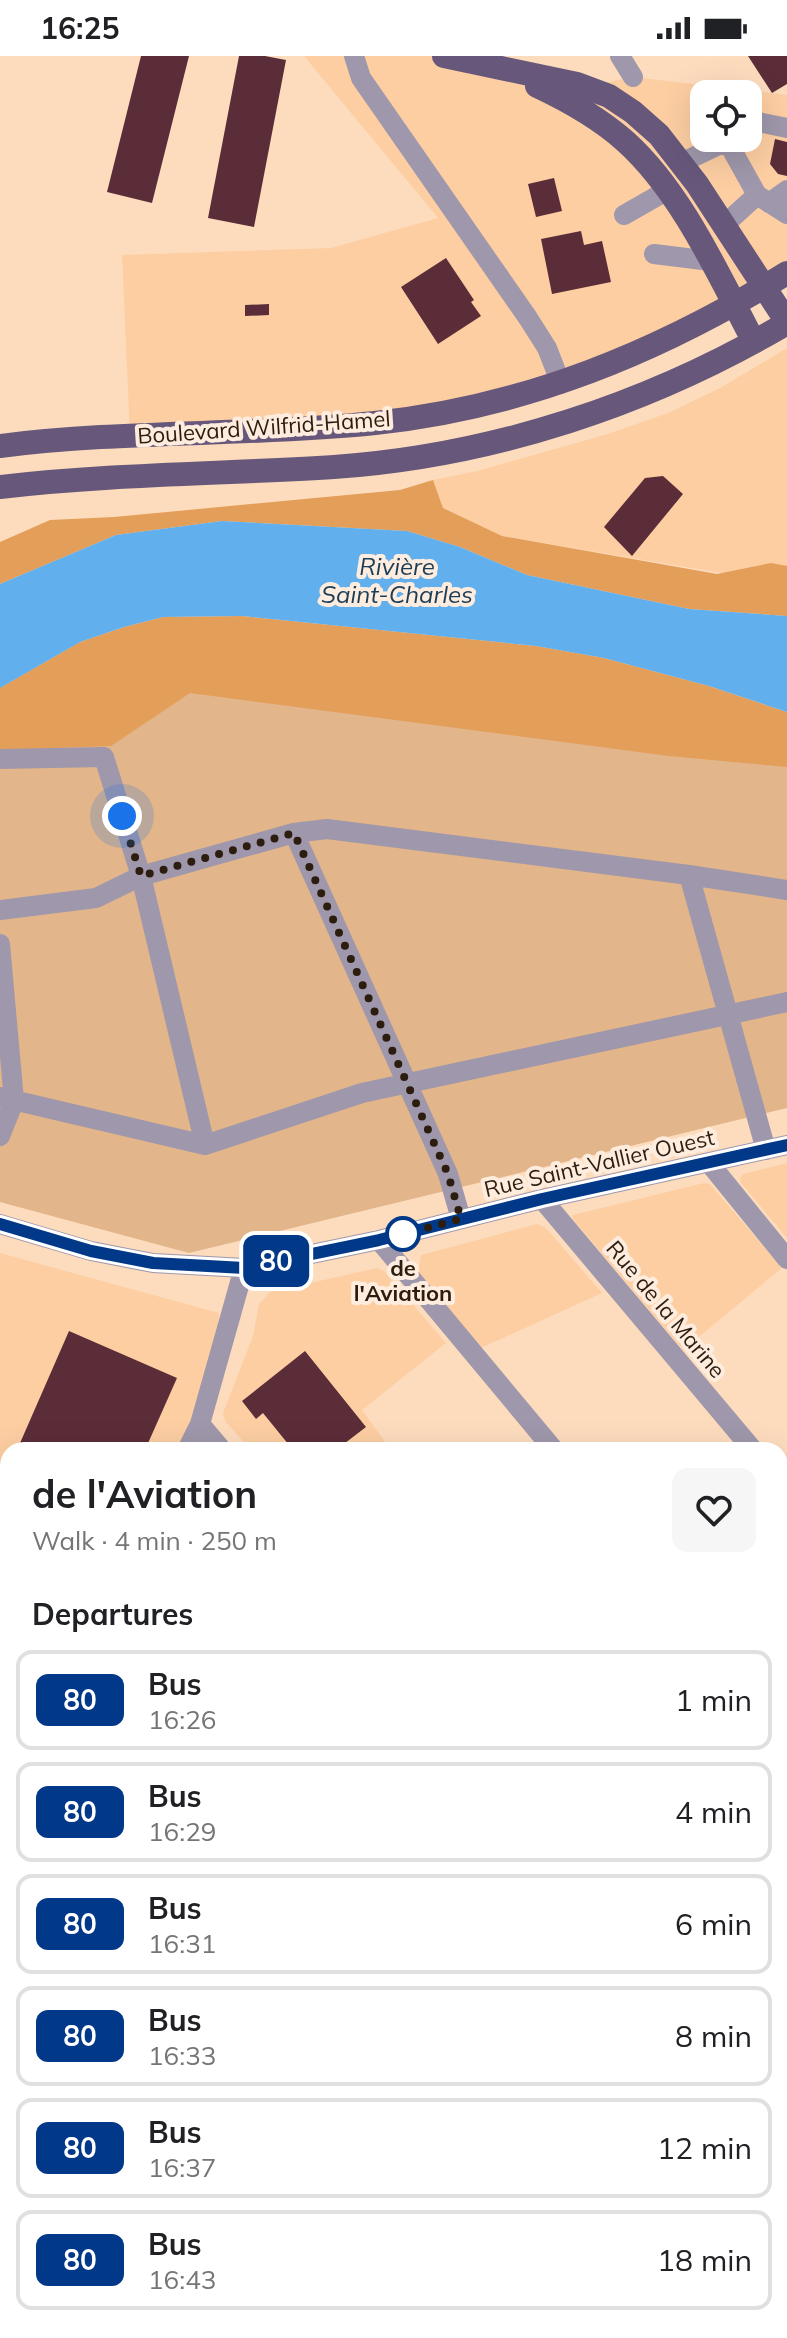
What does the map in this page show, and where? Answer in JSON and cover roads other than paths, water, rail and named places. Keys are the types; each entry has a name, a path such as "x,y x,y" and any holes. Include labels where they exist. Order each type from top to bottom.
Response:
{"main road":[{"path":"444,56 577,84 609,96 633,112 659,135 681,163 787,322"},
{"path":"482,65 558,96 588,113 625,141 666,191 711,261 754,342"},
{"name":"Boulevard Wilfrid-Hamel","path":"0,446 377,423 493,402 561,384 670,339 787,273"},
{"name":"Boulevard Wilfrid-Hamel","path":"0,487 138,475 334,467 428,456 483,445 604,410 666,385 754,342 787,322"}],"street":[{"path":"354,56 361,78 547,348 561,384"},
{"path":"620,56 633,77"},
{"path":"762,123 787,128"},
{"path":"681,163 703,152"},
{"path":"735,152 763,199 787,214"},
{"path":"723,226 763,199 787,190"},
{"path":"624,215 666,191"},
{"path":"654,254 711,261"},
{"path":"0,759 104,757 141,876 205,1145"},
{"path":"0,910 96,898 141,876 294,833 327,829 787,890"},
{"path":"294,833 448,1174 461,1219"},
{"path":"689,875 766,1150"},
{"path":"0,944 7,1099 0,1136"},
{"path":"7,1099 205,1145 362,1093 787,1002"},
{"name":"Rue Saint-Vallier Ouest","path":"0,1224 91,1251 153,1263 244,1268 379,1240 542,1199 787,1145"},
{"path":"710,1164 787,1259"},
{"name":"Rue de la Marine","path":"542,1199 746,1442"},
{"path":"379,1240 547,1442"},
{"path":"191,1442 200,1424 244,1268"},
{"path":"200,1424 215,1442"}],"water":[{"name":"Rivière Saint-Charles","path":"222,521 407,531 460,547 527,575 689,609 787,616 787,712 709,686 604,658 536,646 242,616 163,617 124,627 80,642 0,688 0,584 116,535"}],"place":[{"name":"de l'Aviation","path":"403,1234"}]}
